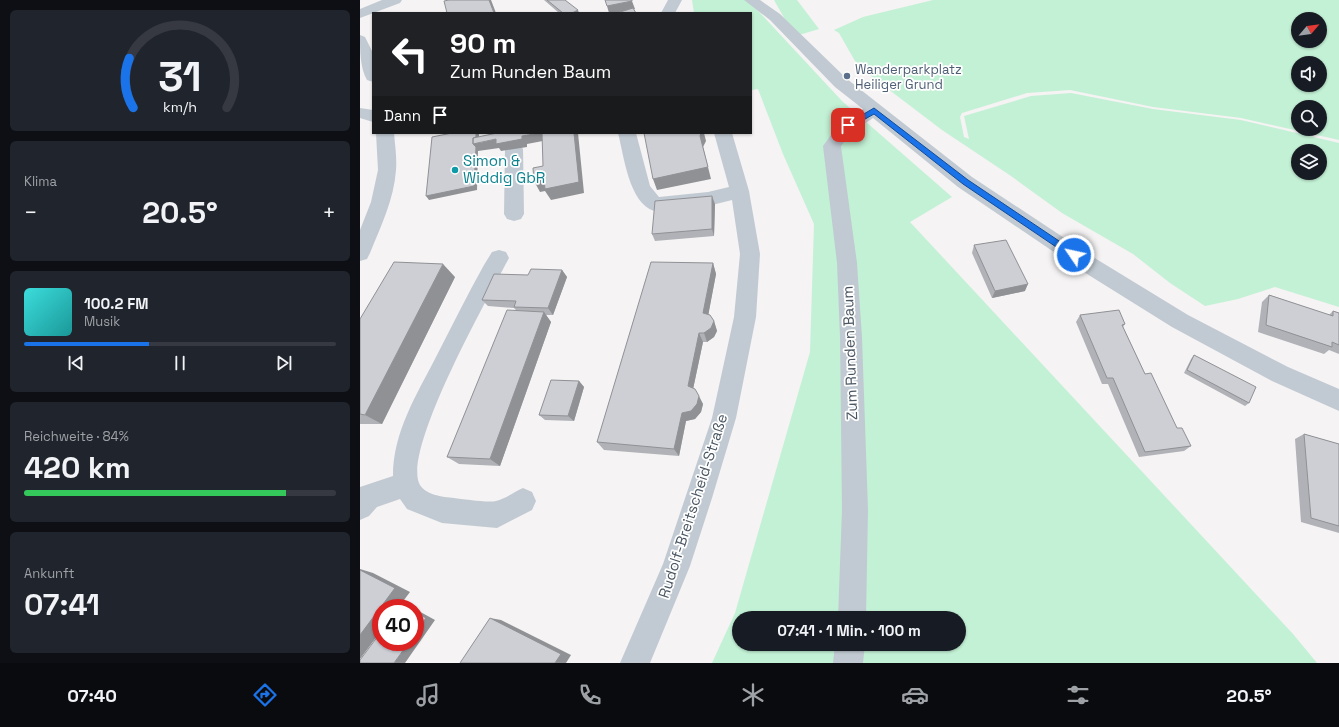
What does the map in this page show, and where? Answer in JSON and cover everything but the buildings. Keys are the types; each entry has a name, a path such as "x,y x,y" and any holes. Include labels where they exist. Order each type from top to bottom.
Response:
{"street":[{"path":"360,14 395,0"},
{"path":"751,0 775,17 836,78 965,182 1086,263 1180,321 1280,374 1339,400"},
{"path":"770,0 775,17"},
{"path":"360,40 372,73"},
{"name":"Zum Runden Baum","path":"852,611 856,510 851,337 847,263 832,146 840,133 848,125 874,110"},
{"path":"360,113 372,116"},
{"path":"360,253 366,225 382,194 387,171 387,152 384,134"},
{"path":"627,134 640,188 654,204 708,199 740,191"},
{"name":"Rudolf-Breitscheid-Straße","path":"636,663 676,566 699,498 724,418 745,317 750,254 740,191 723,134"},
{"path":"514,140 514,214"},
{"path":"499,258 472,305 422,410 411,437 407,454 406,484 416,500 442,510 497,515 523,501"},
{"path":"363,499 406,484"},
{"path":"848,663 849,651"}],"green space":[{"path":"692,0 748,0 842,101 952,197 910,222 1293,634 1317,663 712,663 732,620 732,651 966,651 966,611 736,611 810,352 814,224 783,154 758,89 752,90 752,12 694,12"},
{"path":"774,0 797,0 819,29 799,35 787,23"},
{"path":"933,0 1339,0 1339,140 1321,136 1327,136 1327,100 1291,100 1291,129 1241,118 1153,107 1070,90 1027,93 962,113 960,117 964,137 969,139 964,116 1031,96 1071,93 1153,109 1241,120 1291,132 1291,136 1309,136 1339,143 1339,307 1275,287 1238,299 1205,306 1170,283 1133,254 1062,213 1011,176 942,130 871,76 855,61 839,33 834,30 863,17"}],"place":[{"name":"Wanderparkplatz Heiliger Grund","path":"847,76"},
{"name":"Simon & Widdig GbR","path":"455,170"}],"route":[{"path":"848,125 874,110 965,182 1074,255"}]}
